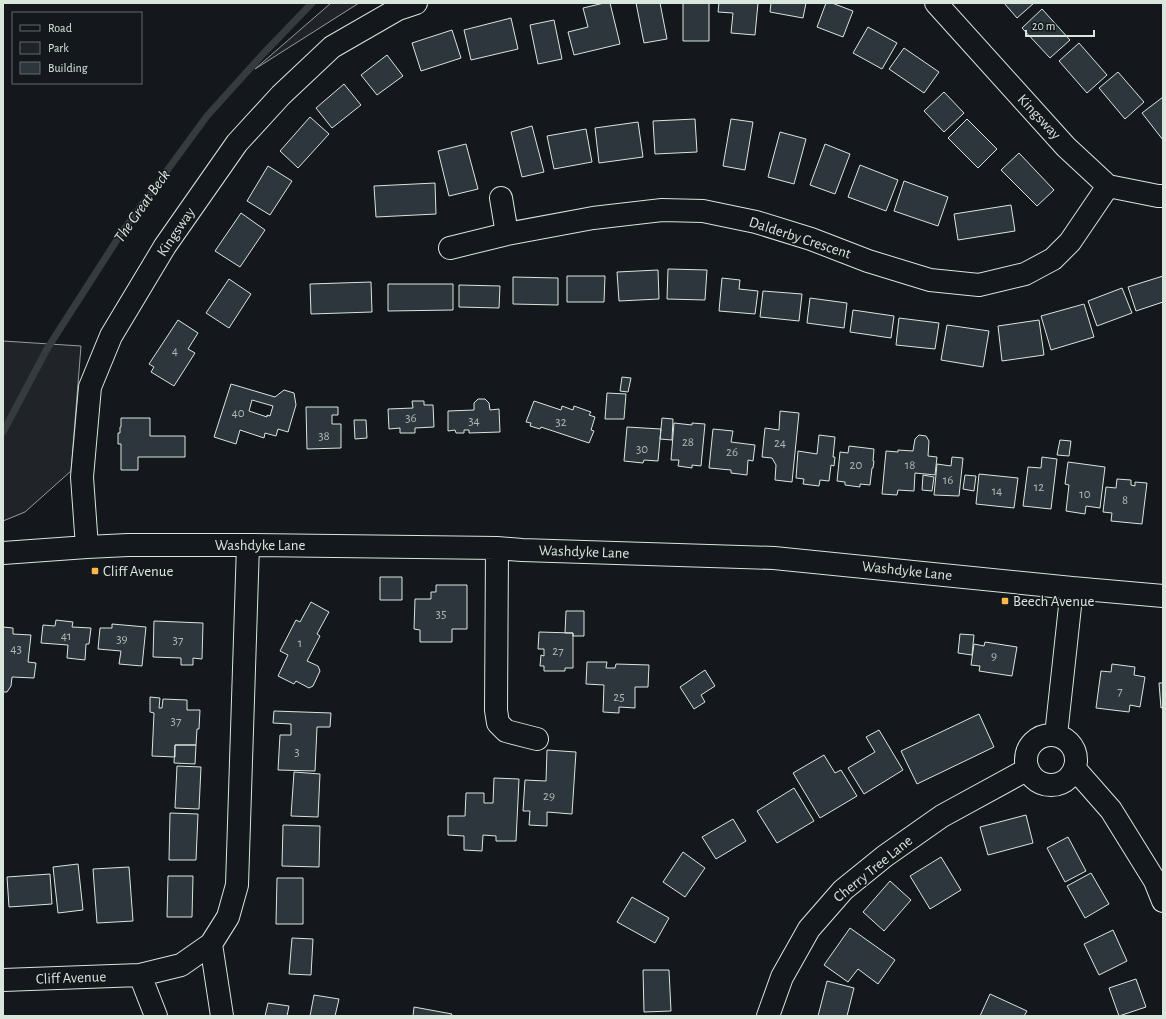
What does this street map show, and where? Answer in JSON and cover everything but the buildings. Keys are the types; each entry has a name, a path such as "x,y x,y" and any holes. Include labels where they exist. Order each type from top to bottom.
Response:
{"street":[{"name":"Kingsway","path":"87,547 82,477 90,387 111,336 157,259 237,143 281,94 332,47 398,9 416,3"},
{"name":"Kingsway","path":"936,3 1066,147 1108,186"},
{"path":"1108,186 1163,196"},
{"name":"Dalderby Crescent","path":"450,248 507,234 593,218 662,210 703,211 756,222 804,237 868,261 930,280 979,284 1025,274 1053,259 1070,242 1108,186"},
{"path":"501,198 507,234"},
{"name":"Washdyke Lane","path":"3,553 128,545 248,545 497,548 774,558 1163,596"},
{"name":"Cliff Avenue","path":"3,980 140,975 181,965 211,944 228,917 237,885 248,545"},
{"path":"497,548 496,710 498,723 506,731 537,739"},
{"path":"1056,735 1072,588"},
{"path":"1056,735 1063,738 1073,748 1076,755 1075,769 1064,782 1055,784 1039,782 1032,776 1028,769 1026,761 1027,754 1030,747 1041,737 1056,735"},
{"name":"Cherry Tree Lane","path":"768,1016 782,976 809,929 843,890 885,856 942,816 1028,769"},
{"path":"1075,769 1111,810 1155,881 1163,901"},
{"path":"211,944 222,1016"},
{"path":"140,975 156,1016"}],"green space":[{"path":"331,3 359,3 255,69"},
{"path":"3,341 81,346 71,471 25,512 3,521"}],"waterway":[{"name":"The Great Beck","path":"3,432 47,349 122,232 207,116 312,3"}],"place":[{"name":"Cliff Avenue","path":"95,571"},
{"name":"Beech Avenue","path":"1005,601"}]}
